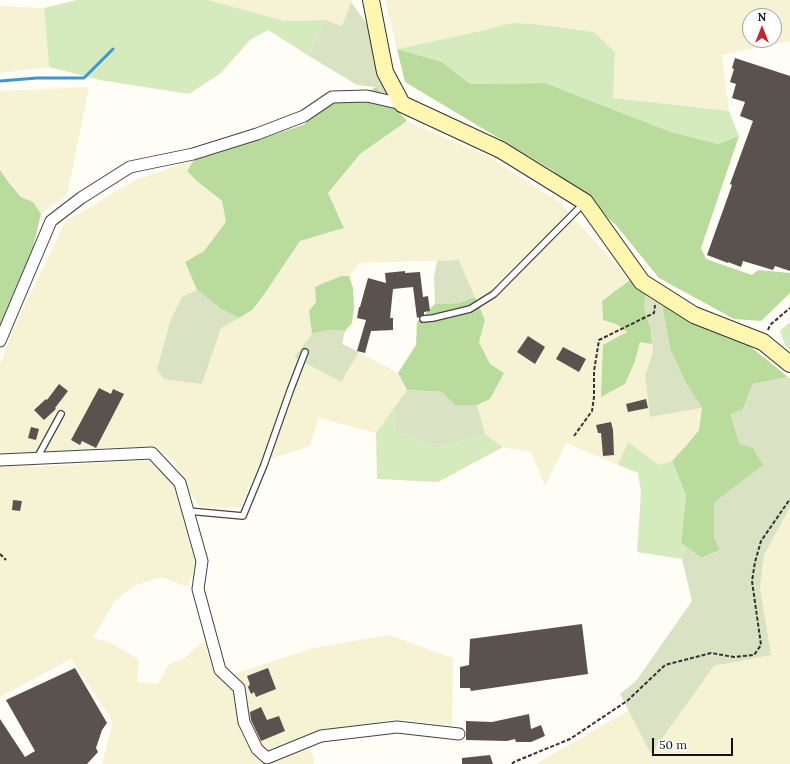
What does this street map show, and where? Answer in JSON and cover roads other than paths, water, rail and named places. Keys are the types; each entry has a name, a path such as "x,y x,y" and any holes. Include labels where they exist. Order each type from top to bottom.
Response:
{"street":[{"path":"370,0 385,72 402,104"},
{"path":"0,341 52,221 81,198 130,167 193,154 257,134 304,116 332,97 367,96 402,104 501,150 585,202 642,282 694,315 763,342 790,364"},
{"path":"0,460 152,453 180,483 202,561 198,589 220,670 239,688 244,722 257,749 267,758 321,736 397,727 459,734"}],"lane":[{"path":"423,319 434,318 470,309 494,294 585,202"},
{"path":"188,511 243,516 264,465 305,352"},
{"path":"36,458 61,414"}],"waterway":[{"path":"0,81 37,78 84,78 113,49"}]}
